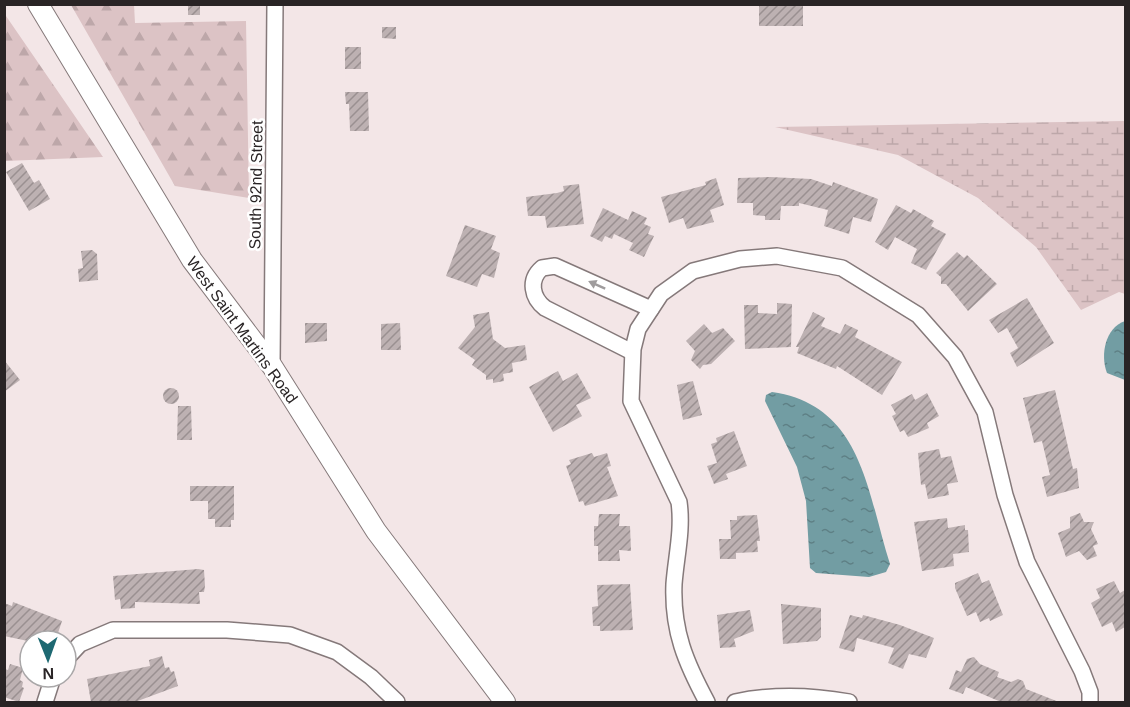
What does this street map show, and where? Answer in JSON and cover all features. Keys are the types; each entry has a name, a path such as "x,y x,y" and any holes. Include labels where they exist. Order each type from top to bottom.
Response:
{"main road":[{"name":"West Saint Martins Road","path":"38,4 192,260 272,366 376,531 505,702"}],"street":[{"name":"South 92nd Street","path":"272,366 275,4"},
{"path":"707,702 684,657 675,622 674,585 681,519 679,502 631,401 632,352 638,329 660,294 693,271 740,259 777,256 842,268 918,315 955,357 985,412 1005,495 1027,562 1082,671 1090,702"},
{"path":"632,352 537,302 534,294 535,278 542,268 555,266 651,309"},
{"path":"78,646 113,630 227,630 290,635 337,652 371,677 397,702"},
{"path":"735,702 770,697 813,696 849,702"}],"green space":[{"path":"71,5 134,5 135,23 246,21 249,198 175,186"},
{"path":"5,13 6,16 103,157 5,161"},
{"path":"1125,121 1125,294 1119,292 1081,310 1036,247 978,198 898,155 775,127"}],"water":[{"path":"1126,321 1125,380 1107,373 1104,350 1113,330"},
{"path":"772,392 802,400 826,414 843,433 867,482 890,564 886,572 869,577 816,573 810,568 806,501 797,467 765,401 766,395"}],"building":[{"path":"188,4 200,4 200,15 188,15"},
{"path":"759,4 803,4 803,26 759,26"},
{"path":"382,27 396,27 396,39 382,38"},
{"path":"345,47 361,47 361,69 345,69"},
{"path":"345,92 368,92 369,131 350,131 349,104 346,104"},
{"path":"22,163 34,183 39,180 50,199 29,211 6,172"},
{"path":"716,178 724,205 710,210 714,222 687,229 683,218 669,223 661,197 706,185 705,182"},
{"path":"738,178 811,179 832,186 833,182 878,199 871,222 853,217 849,234 824,226 828,210 799,203 799,206 781,206 780,220 765,220 765,216 753,215 753,203 737,203"},
{"path":"579,184 584,224 547,228 545,216 528,216 526,197 557,193 564,191 563,186"},
{"path":"896,205 911,213 913,209 934,221 931,226 946,234 926,270 911,263 917,249 895,237 888,250 875,242"},
{"path":"603,208 628,220 632,211 647,218 644,224 651,227 648,234 654,236 644,257 629,250 633,243 614,234 612,239 605,236 602,242 590,236"},
{"path":"465,225 496,236 491,249 500,253 494,278 482,274 477,287 446,276"},
{"path":"92,250 97,254 98,280 79,282 78,269 83,268 81,251"},
{"path":"957,252 964,258 967,255 997,284 968,311 946,284 941,284 941,277 936,273"},
{"path":"1027,298 1054,343 1017,367 1010,353 1018,348 1007,328 998,333 989,320"},
{"path":"777,303 792,304 791,347 745,349 744,305 758,305 758,313 777,314"},
{"path":"489,312 493,339 505,348 525,345 527,360 512,363 513,372 503,374 504,381 493,383 493,379 486,380 486,375 472,365 475,360 458,348 475,327 473,315"},
{"path":"813,312 825,318 821,326 840,334 845,324 858,330 855,337 902,362 882,395 837,366 836,369 797,353 799,347 796,347"},
{"path":"305,323 327,323 327,341 305,343"},
{"path":"400,323 401,350 381,350 381,324"},
{"path":"704,324 712,333 723,328 735,341 711,364 703,365 700,369 691,360 695,351 686,341"},
{"path":"4,360 20,380 4,392"},
{"path":"558,371 563,381 577,373 591,398 576,405 582,416 553,432 529,387"},
{"path":"693,381 702,415 683,420 677,385"},
{"path":"171,388 177,390 179,396 177,402 171,404 165,402 163,396 165,390"},
{"path":"1055,390 1073,469 1077,468 1079,488 1047,497 1042,477 1050,475 1042,441 1034,443 1023,398"},
{"path":"927,393 939,416 927,423 929,428 908,437 904,430 900,432 892,416 896,414 891,405 912,394 915,400"},
{"path":"178,406 191,406 192,440 177,440"},
{"path":"734,431 747,466 726,474 728,479 714,484 707,466 717,463 711,444 717,442 716,438"},
{"path":"939,449 941,458 951,456 958,482 947,484 949,495 928,499 925,484 921,485 918,453"},
{"path":"592,453 594,457 607,453 611,466 607,467 618,496 585,506 583,501 579,502 566,466 571,464 569,460"},
{"path":"190,486 234,486 234,520 231,520 231,527 215,527 215,519 208,519 208,501 190,501"},
{"path":"1080,513 1084,522 1094,522 1091,529 1098,544 1093,546 1097,556 1087,560 1079,551 1066,557 1058,533 1070,528 1070,517"},
{"path":"599,514 620,514 619,526 630,526 631,551 619,550 620,561 598,561 598,546 594,546 594,526 598,526"},
{"path":"757,515 760,541 757,541 758,552 736,553 736,559 720,559 719,539 731,539 730,520 737,520 737,516"},
{"path":"947,518 948,528 965,525 965,530 968,530 969,552 953,554 954,566 922,571 914,522"},
{"path":"204,570 205,586 204,592 199,592 200,604 135,602 135,608 121,609 120,599 115,600 113,576"},
{"path":"978,573 982,583 989,580 1003,615 990,621 989,618 980,622 976,612 967,616 955,588 955,583"},
{"path":"1114,581 1120,593 1125,590 1125,627 1116,632 1112,622 1102,627 1091,603 1100,598 1096,589"},
{"path":"630,584 633,630 600,631 600,626 593,626 592,607 598,606 597,585"},
{"path":"13,602 62,621 59,629 18,629 18,639 4,636 4,603 12,606"},
{"path":"781,604 821,608 821,637 817,641 783,644"},
{"path":"750,610 754,631 734,639 736,647 720,648 717,615"},
{"path":"850,615 862,618 863,615 900,625 934,638 926,658 909,654 903,669 888,663 894,648 857,638 854,652 839,648"},
{"path":"162,656 165,668 169,667 171,672 174,671 178,686 135,702 91,702 87,679 150,666 149,660"},
{"path":"974,657 980,664 999,672 997,677 1011,682 1018,679 1023,681 1026,689 1059,702 1001,702 966,687 963,694 949,689 956,670 961,672 967,659"},
{"path":"10,664 18,666 18,689 24,689 19,702 4,697 4,669 8,670"}]}
